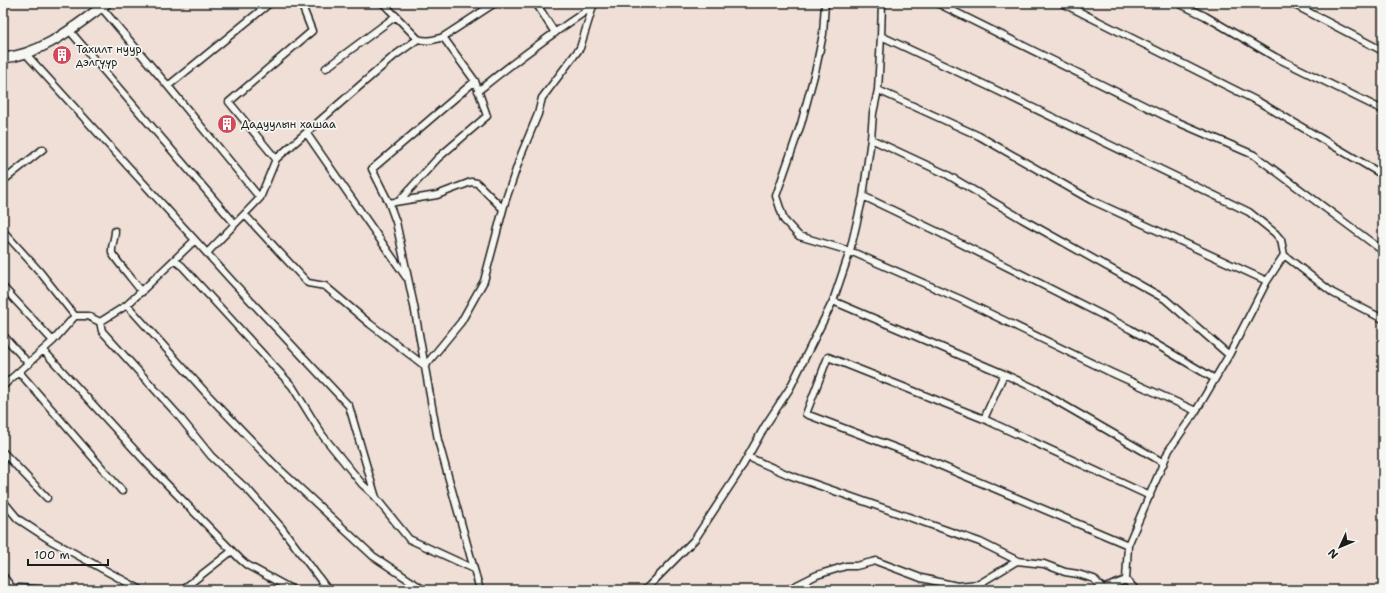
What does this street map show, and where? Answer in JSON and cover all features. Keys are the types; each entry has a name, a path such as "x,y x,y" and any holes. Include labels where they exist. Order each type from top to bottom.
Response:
{"street":[{"path":"168,86 270,3"},
{"path":"276,159 229,102 312,31 301,3"},
{"path":"383,3 418,39 424,41 443,37 495,3"},
{"path":"536,3 555,32"},
{"path":"825,3 823,34 814,75 801,124 776,196 784,220 799,236 850,250 960,299 1110,372 1196,411"},
{"path":"645,590 695,539 790,388 833,301 850,250 863,196 872,138 873,113 878,90 882,3"},
{"path":"937,3 1173,120 1254,155 1383,251"},
{"path":"1062,3 1259,102 1383,174"},
{"path":"1178,3 1205,16 1275,58 1383,110"},
{"path":"1291,3 1383,51"},
{"path":"3,58 26,54 48,44 104,5 260,198"},
{"path":"478,91 512,63 593,5"},
{"path":"425,366 462,322 484,281 503,209 521,155 538,114 542,98 580,48 593,5"},
{"path":"326,68 396,16"},
{"path":"69,30 235,224"},
{"path":"881,36 1000,91 1249,212 1275,233 1281,240 1284,255 1333,293 1381,318 1383,317"},
{"path":"400,200 438,158 487,116 475,81 443,37"},
{"path":"207,253 260,198 276,159 307,134 394,56 418,39"},
{"path":"26,54 195,240 349,406 376,498"},
{"path":"475,81 372,169 389,202 396,222 425,366 438,440 480,590"},
{"path":"878,90 979,136 1091,200 1267,281"},
{"path":"307,134 408,279"},
{"path":"872,138 946,174 1022,220 1165,299 1229,355"},
{"path":"3,181 44,149"},
{"path":"389,202 437,194 471,182 477,183 503,209"},
{"path":"863,196 936,231 1130,329 1215,379"},
{"path":"245,215 308,283 324,286 370,324 425,366"},
{"path":"3,231 40,272 75,316"},
{"path":"115,231 112,254 142,292"},
{"path":"100,322 126,305 142,292 195,240"},
{"path":"1136,590 1126,580 1128,545 1169,450 1196,411 1215,379 1267,281 1284,255"},
{"path":"174,260 182,266 292,386 323,436 409,539 474,569"},
{"path":"3,286 53,342"},
{"path":"833,301 1036,389 1164,463"},
{"path":"126,305 206,393 276,466 373,556 424,590"},
{"path":"3,386 44,351 75,316 88,316 100,322"},
{"path":"100,322 102,331 178,415 211,456 250,492 281,527 328,590"},
{"path":"3,335 29,364"},
{"path":"44,351 153,470 247,565 293,590"},
{"path":"1128,545 925,459 806,414 828,357 984,419 1150,496"},
{"path":"20,373 122,491"},
{"path":"984,419 1004,374"},
{"path":"3,452 47,498"},
{"path":"748,457 789,475 980,542 1018,561 1044,564 1065,572 1094,579 1102,589 1126,580"},
{"path":"3,501 18,519 50,540 141,590"},
{"path":"186,590 187,586 232,550"},
{"path":"787,590 817,575 846,566 856,566 876,561 921,578 943,584 957,586 979,584 1018,561"},
{"path":"3,576 12,588"},
{"path":"3,588 50,590"}],"place":[{"name":"Тахилт нуур дэлгүүр","path":"62,55"},
{"name":"Дадуулын хашаа","path":"227,124"}]}
